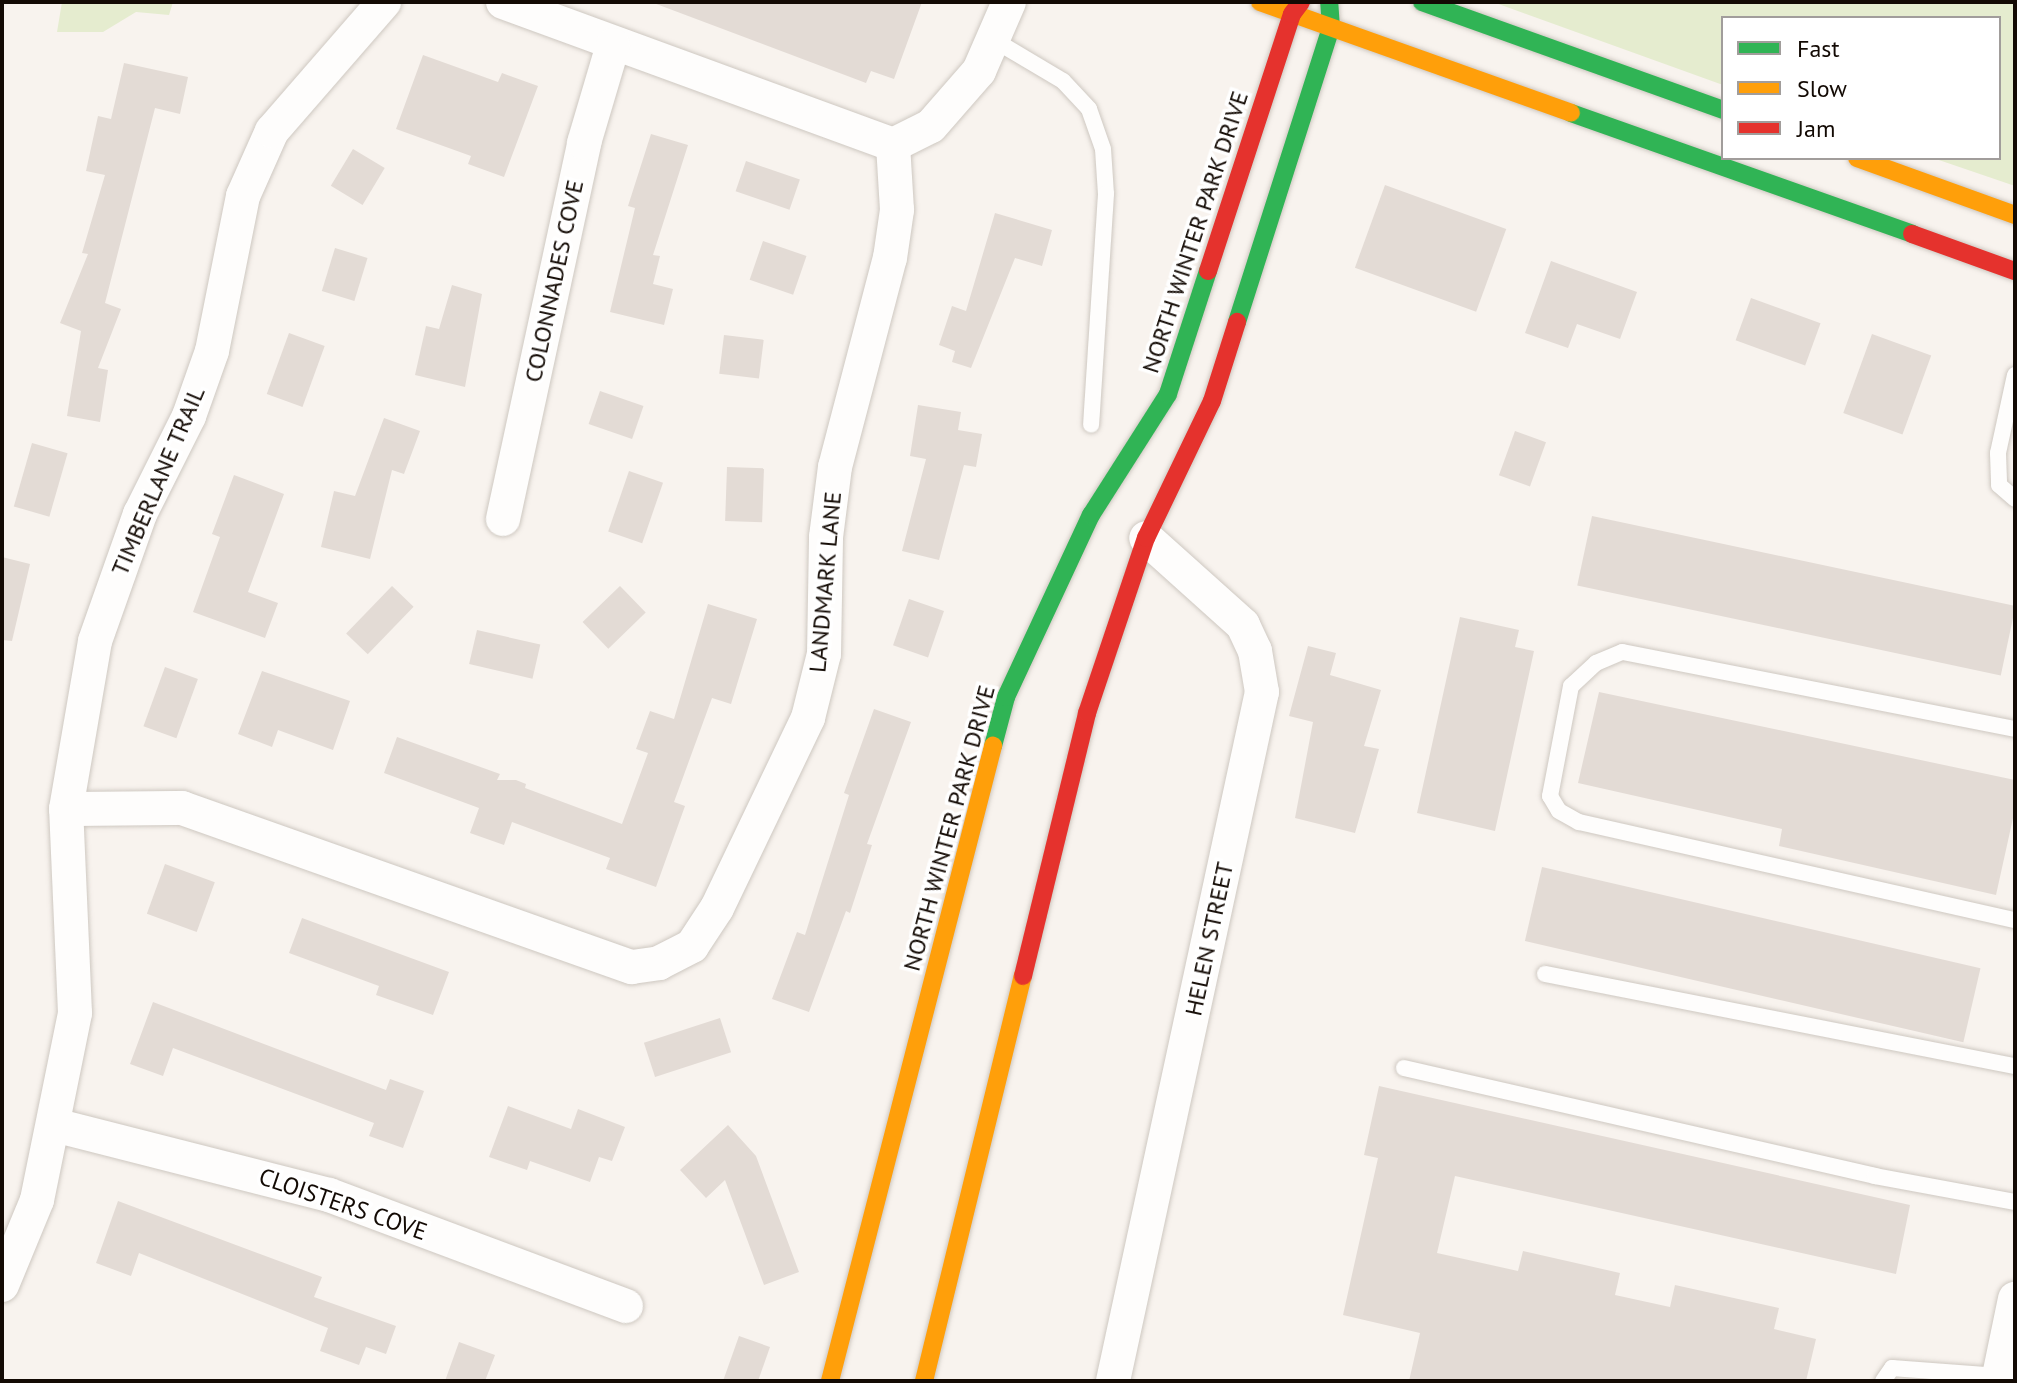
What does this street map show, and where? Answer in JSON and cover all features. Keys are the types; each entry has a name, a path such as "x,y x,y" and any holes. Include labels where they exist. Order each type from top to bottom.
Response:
{"street":[{"name":"TIMBERLANE TRAIL","path":"2,1285 37,1200 75,1013 66,809 95,641 140,514 189,416 212,351 243,196 272,131 384,2"},
{"path":"503,2 613,45 893,145 931,126 979,71 1009,2"},
{"path":"1260,2 1297,8 1331,28 2015,271"},
{"path":"924,1381 1087,713 1146,538 1212,401 1331,28 1329,2"},
{"path":"1422,2 1721,109"},
{"name":"NORTH WINTER PARK DRIVE","path":"830,1381 1006,697 1091,515 1168,394 1297,8"},
{"name":"COLONNADES COVE","path":"503,519 584,143 613,45"},
{"name":"LANDMARK LANE","path":"66,809 149,805 195,811 597,959 632,967 659,963 692,946 717,908 808,718 824,654 826,537 835,467 892,246 897,210 893,145"},
{"path":"1863,160 2015,215"},
{"path":"1949,248 2002,245"},
{"name":"HELEN STREET","path":"1113,1381 1262,692 1255,651 1243,625 1146,538"},
{"name":"CLOISTERS COVE","path":"54,1125 329,1195 626,1306"},
{"path":"1998,1379 2015,1299"}],"lane":[{"path":"994,40 1063,81 1089,109 1103,149 1106,194 1091,425"},
{"path":"2015,375 1998,453 1999,485 2015,499"},
{"path":"2015,729 1622,652 1596,663 1571,686 1550,796 1559,811 1579,822 2015,918"},
{"path":"1545,974 1826,1033 2015,1066"},
{"path":"1404,1068 1875,1176 2015,1202"},
{"path":"1883,1381 1892,1368 1998,1379"}],"green space":[{"path":"62,2 173,2 169,15 136,12 103,32 57,32"},
{"path":"1493,2 2015,2 2015,186 1939,160 2001,160 2001,16 1721,16 1721,84"}],"building":[{"path":"651,2 922,2 894,79 871,71 866,83"},
{"path":"423,55 498,82 502,73 538,86 504,177 468,164 471,156 396,129"},
{"path":"124,63 188,77 180,114 155,108 105,303 121,309 98,368 108,370 100,422 67,416 81,331 60,323 88,254 82,253 105,175 86,171 98,116 111,119"},
{"path":"651,134 688,145 653,255 660,256 653,284 673,289 664,325 610,312 635,208 628,206"},
{"path":"353,149 385,168 363,205 331,186"},
{"path":"746,161 800,180 789,210 736,191"},
{"path":"1385,185 1506,229 1476,312 1355,268"},
{"path":"995,213 1052,230 1042,266 1015,258 971,368 952,362 955,351 939,345 952,306 966,311"},
{"path":"763,241 806,256 793,295 750,280"},
{"path":"335,248 368,258 354,301 322,291"},
{"path":"1551,261 1637,292 1620,339 1577,324 1568,348 1525,333"},
{"path":"452,285 482,294 465,387 415,375 426,326 439,329"},
{"path":"1751,298 1821,323 1805,366 1736,340"},
{"path":"289,333 325,346 302,407 267,394"},
{"path":"1872,334 1931,356 1902,434 1843,413"},
{"path":"724,335 764,340 759,379 719,374"},
{"path":"600,391 643,406 632,439 589,424"},
{"path":"918,405 961,412 958,430 982,434 976,467 964,465 939,560 902,551 926,459 910,456"},
{"path":"384,418 420,431 404,474 392,470 370,559 321,547 334,491 355,496"},
{"path":"1515,431 1546,442 1530,486 1499,475"},
{"path":"32,443 68,453 49,517 14,506"},
{"path":"727,467 764,468 762,522 725,521"},
{"path":"629,471 663,483 642,543 608,532"},
{"path":"234,475 284,494 248,592 278,603 265,638 193,612 220,537 212,534"},
{"path":"1592,516 2015,606 2001,675 1577,585"},
{"path":"2,557 30,564 12,641 2,640"},
{"path":"392,586 414,607 368,654 346,633"},
{"path":"620,586 646,613 608,649 583,622"},
{"path":"909,599 944,611 928,657 893,645"},
{"path":"708,604 757,619 731,704 712,698 674,802 685,806 656,887 606,869 610,858 512,822 504,845 470,833 479,808 384,773 397,737 500,774 497,780 516,780 526,784 525,788 622,824 648,753 636,749 650,711 674,719"},
{"path":"1460,617 1519,630 1515,647 1534,651 1495,831 1417,813"},
{"path":"477,630 540,645 532,679 469,664"},
{"path":"1308,646 1336,653 1330,675 1381,690 1364,746 1379,749 1355,833 1295,818 1313,722 1289,716"},
{"path":"165,667 198,679 176,738 143,726"},
{"path":"262,671 350,701 333,750 278,730 272,747 238,734"},
{"path":"1599,692 2015,780 2015,809 1996,895 1779,846 1782,829 1578,783"},
{"path":"874,709 911,722 867,844 872,845 850,913 846,911 809,1012 772,999 797,932 805,935 849,795 844,793"},
{"path":"165,864 215,882 197,932 147,914"},
{"path":"1542,867 1980,968 1963,1042 1525,941"},
{"path":"302,918 449,972 433,1015 376,995 379,986 289,953"},
{"path":"153,1002 386,1090 390,1079 424,1091 403,1148 369,1136 374,1123 173,1048 163,1076 130,1064"},
{"path":"720,1018 731,1052 655,1077 644,1043"},
{"path":"1379,1086 1910,1205 1896,1274 1455,1176 1437,1253 1518,1271 1523,1251 1620,1273 1615,1295 1670,1307 1675,1285 1779,1308 1774,1329 1816,1339 1806,1381 1409,1381 1420,1333 1343,1315 1378,1158 1364,1155"},
{"path":"508,1106 571,1129 578,1109 625,1127 612,1161 599,1157 590,1182 530,1161 527,1170 489,1157"},
{"path":"728,1125 756,1156 799,1272 764,1285 725,1180 706,1198 680,1170"},
{"path":"118,1201 322,1277 314,1297 396,1326 386,1354 366,1347 359,1365 320,1351 328,1328 139,1253 131,1276 96,1263"},
{"path":"739,1336 770,1347 758,1381 723,1381"},
{"path":"459,1342 495,1355 485,1381 445,1381"}],"traffic: fast":[{"path":"1237,322 1331,28 1329,2"},
{"path":"1422,2 1721,109"},
{"path":"1571,113 1912,234"},
{"path":"993,746 1006,697 1091,515 1168,394 1208,271"}],"traffic: slow":[{"path":"1260,2 1571,113"},
{"path":"1863,160 2015,215"},
{"path":"830,1381 993,746"},
{"path":"924,1381 1023,976"}],"traffic: jam":[{"path":"1208,271 1292,14 1301,2"},
{"path":"1912,234 2015,271"},
{"path":"1023,976 1087,713 1146,538 1212,401 1237,322"}]}
